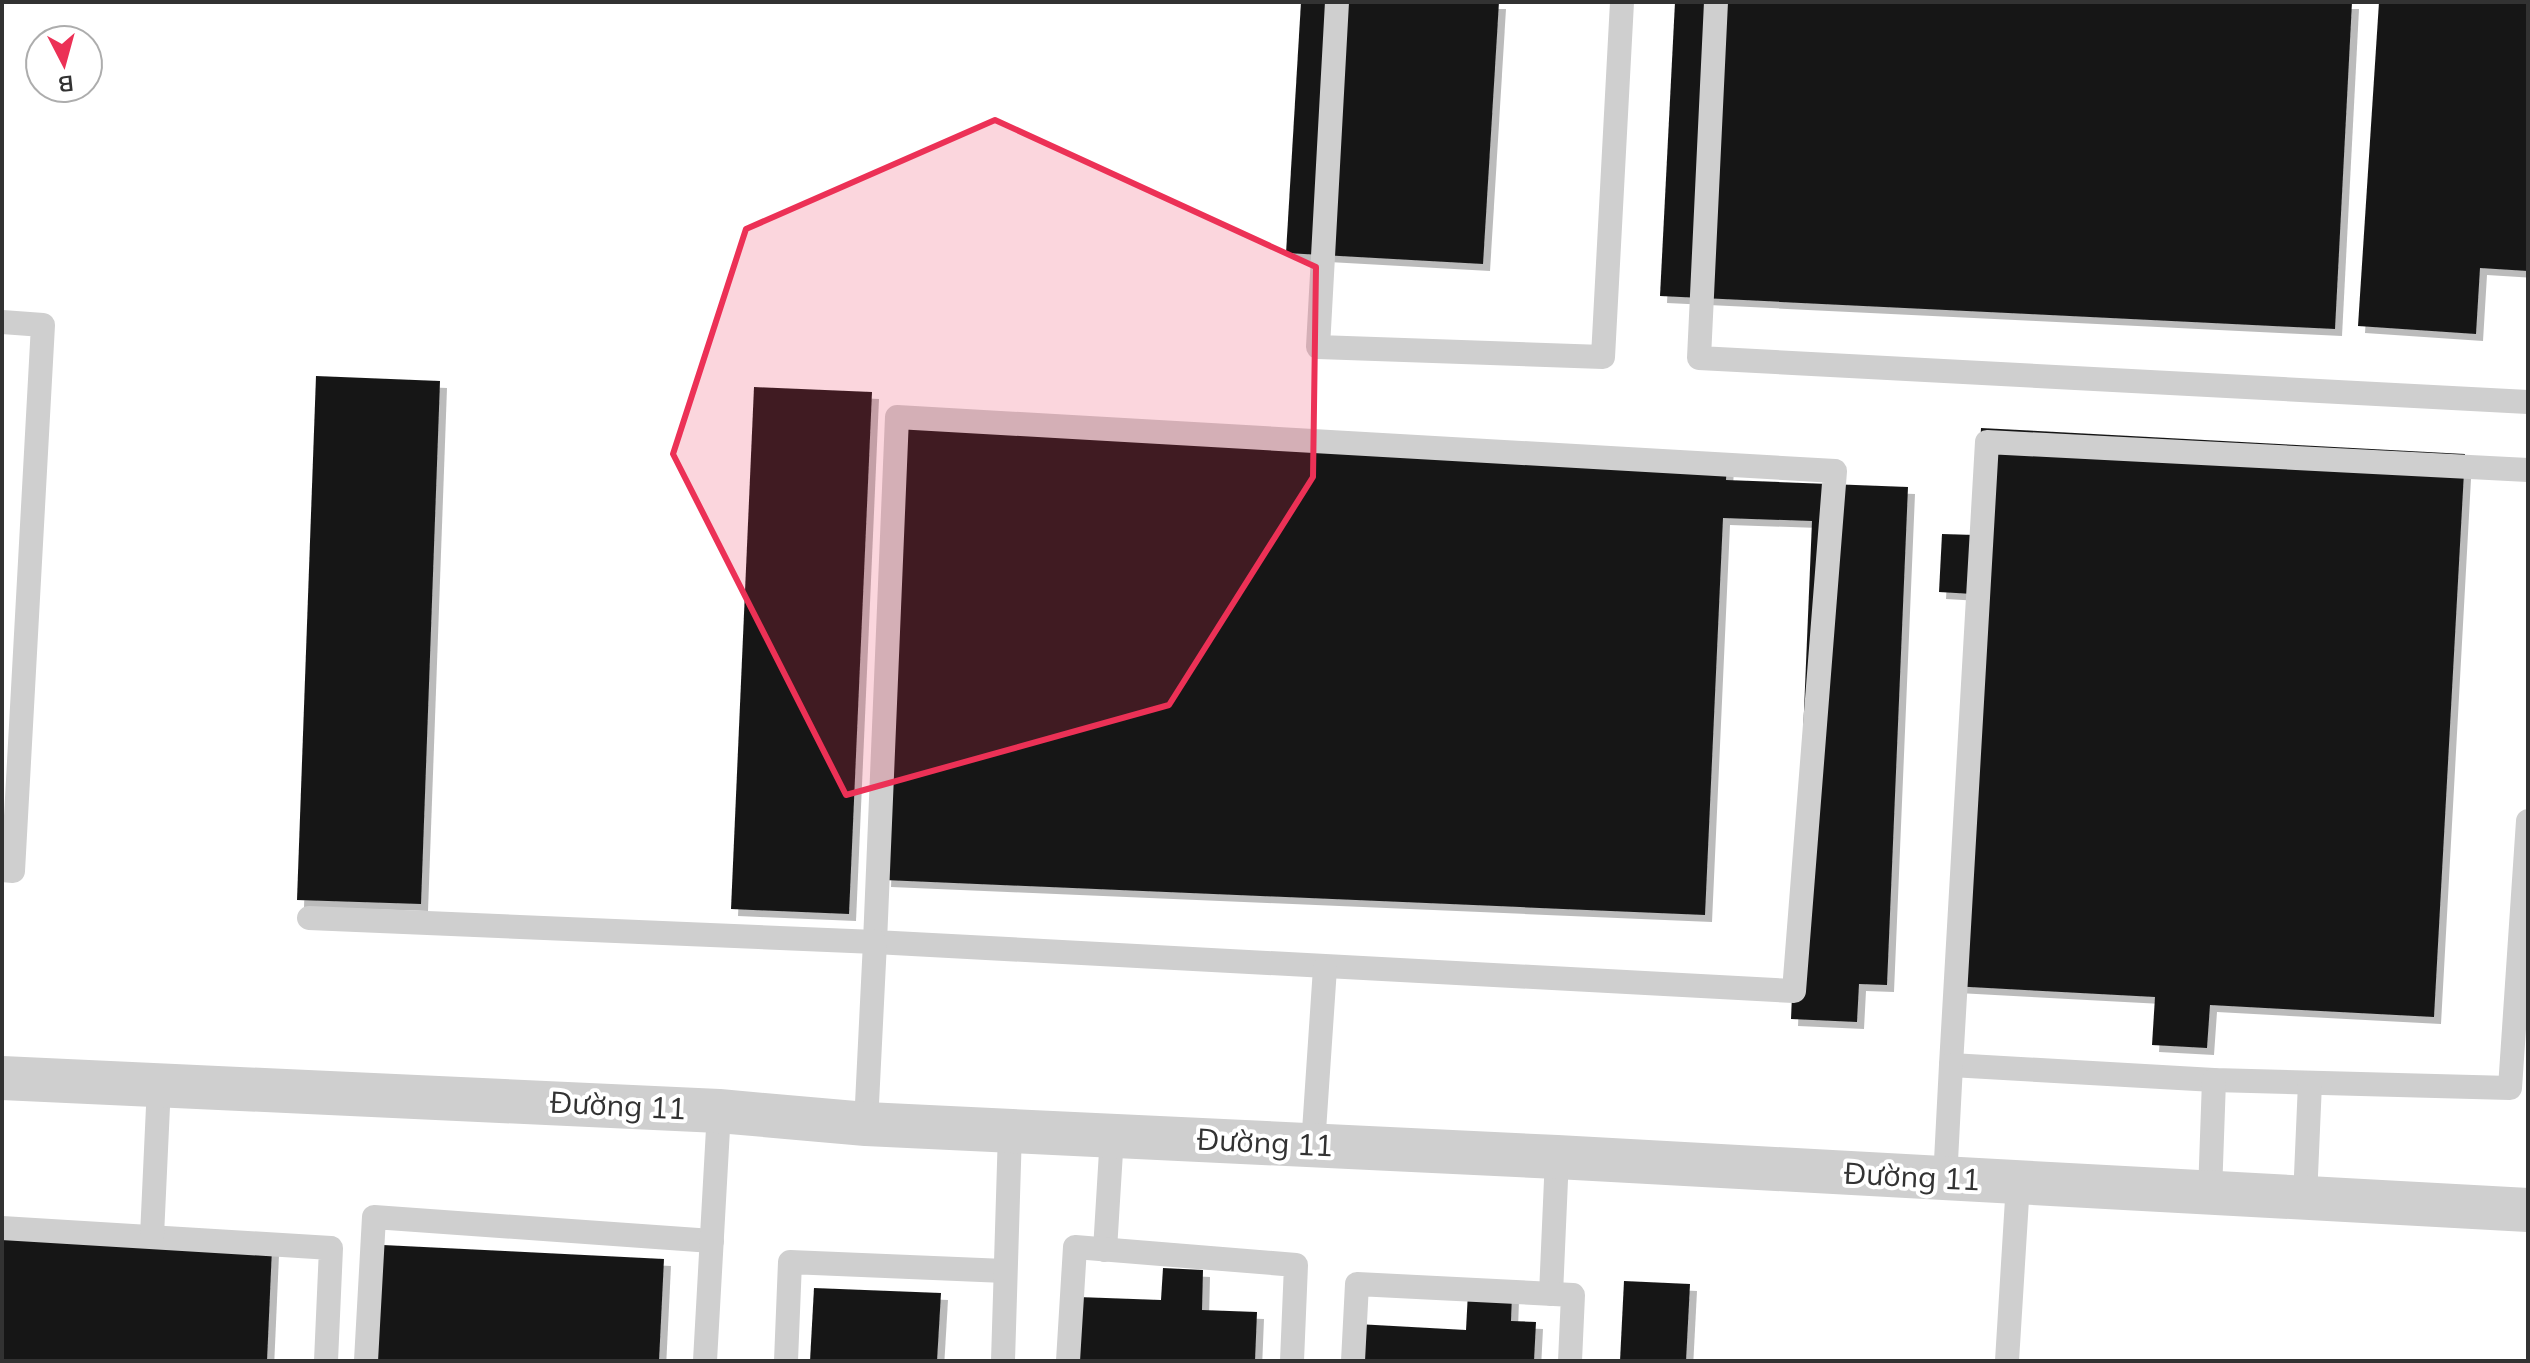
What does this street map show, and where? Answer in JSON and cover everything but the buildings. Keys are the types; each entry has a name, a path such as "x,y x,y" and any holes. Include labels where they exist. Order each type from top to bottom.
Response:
{"street":[{"name":"Đường 11","path":"2,1078 719,1111 866,1124 1557,1157 2528,1210"}],"lane":[{"path":"1337,2 1318,347 1603,357 1622,2"},
{"path":"1716,2 1699,358 2528,402"},
{"path":"2,322 43,325 13,871 2,870"},
{"path":"309,918 875,942 1794,991 1835,471 897,417 875,942 866,1124"},
{"path":"1945,1180 1987,442 2528,470"},
{"path":"1951,1065 2214,1080 2510,1088 2528,821"},
{"path":"1313,1146 1325,968"},
{"path":"2210,1193 2214,1080"},
{"path":"2305,1198 2310,1083"},
{"path":"152,1236 159,1085"},
{"path":"705,1361 719,1111"},
{"path":"1003,1361 1010,1131"},
{"path":"1105,1250 1112,1135"},
{"path":"1551,1294 1557,1157"},
{"path":"2007,1361 2018,1183"},
{"path":"366,1361 374,1217 712,1241"},
{"path":"2,1228 331,1248 326,1361"},
{"path":"1068,1361 1075,1247 1296,1265 1292,1361"},
{"path":"786,1361 790,1262 1005,1271"},
{"path":"1353,1361 1357,1284 1573,1295 1570,1361"}],"highlighted area":[{"path":"995,120 1316,267 1313,477 1169,705 846,795 673,454 746,229"}]}
